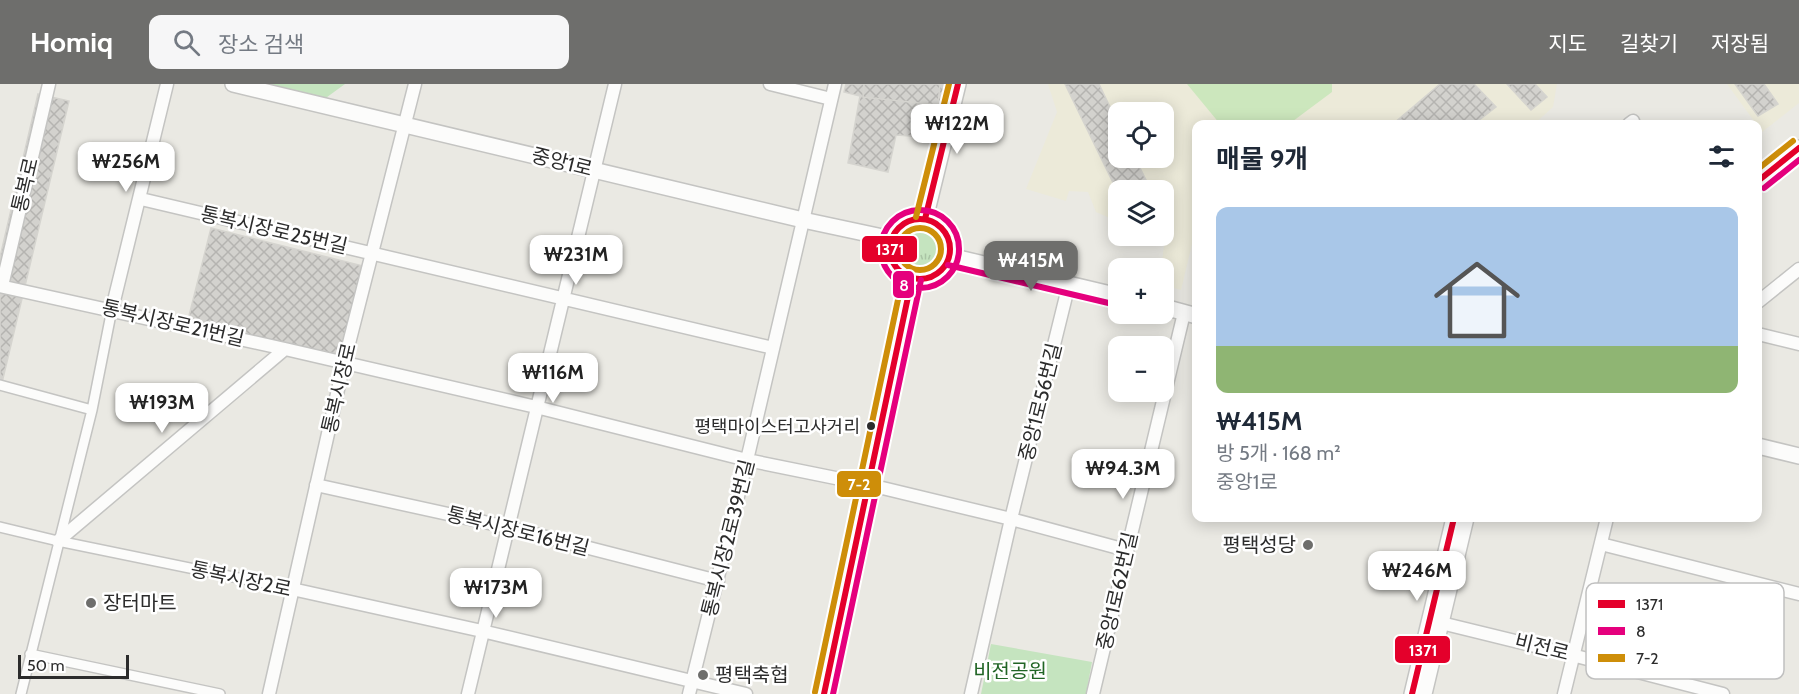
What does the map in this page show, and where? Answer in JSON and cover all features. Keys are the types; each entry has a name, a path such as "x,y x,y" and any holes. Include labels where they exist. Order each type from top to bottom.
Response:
{"street":[{"name":"통복로","path":"0,288 49,84"},
{"path":"21,694 92,410 112,309 141,199 167,84"},
{"name":"중앙1로","path":"233,84 803,220 892,239"},
{"name":"통복시장로","path":"269,694 344,363 415,84"},
{"path":"468,694 615,84"},
{"path":"770,84 831,99"},
{"name":"통복시장2로39번길","path":"689,694 747,460 835,84"},
{"path":"925,219 958,84"},
{"path":"1762,179 1799,148"},
{"name":"통복시장로25번길","path":"141,199 773,348"},
{"path":"925,219 940,225 946,232 951,248 947,264 936,275 920,280 898,270 893,263 890,247 896,231 908,221 925,219"},
{"path":"950,256 1108,293"},
{"path":"1762,299 1799,269"},
{"path":"824,694 912,278"},
{"name":"중앙1로56번길","path":"971,694 1069,284"},
{"name":"통복시장로21번길","path":"0,288 112,309 536,407 747,460 870,485"},
{"path":"1174,310 1191,314"},
{"name":"중앙1로62번길","path":"1093,694 1126,550 1191,314"},
{"path":"1762,335 1799,344"},
{"path":"58,541 285,349"},
{"path":"0,385 92,410"},
{"path":"1762,447 1799,456"},
{"name":"통복시장로16번길","path":"316,485 507,527 718,581"},
{"path":"870,485 1126,550"},
{"path":"1424,694 1453,522"},
{"path":"1412,694 1465,522"},
{"path":"1591,583 1606,522"},
{"name":"통복시장2로","path":"0,527 482,631 746,694"},
{"path":"1601,544 1755,583"},
{"path":"1784,590 1799,594"},
{"path":"1564,694 1586,601"},
{"name":"비전로","path":"1435,622 1586,659"},
{"path":"30,654 220,694"},
{"name":"비전로","path":"1665,679 1723,694"}],"shaded area":[{"path":"1048,84 1557,84 1553,107 1538,120 1192,120 1192,244 1181,290 1174,288 1174,258 1162,258 1164,246 1174,246 1174,180 1108,180 1108,217 1096,212 1088,192 1069,191 1066,201 1026,189 1057,112"},
{"path":"1727,84 1799,84 1799,103 1762,132 1762,120 1753,120"}],"green space":[{"path":"246,84 345,84 323,100"},
{"path":"1187,84 1332,84 1332,92 1294,120 1217,120"},
{"path":"920,230 933,235 938,248 933,261 920,266 907,261 902,248 907,235"},
{"name":"비전공원","path":"991,644 1092,662 1086,694 981,694"}],"building":[{"path":"846,84 949,84 939,138 896,135 888,172 848,163 860,96 844,92"},
{"path":"864,84 940,84 938,105 863,97"},
{"path":"1065,84 1099,84 1108,103 1108,168 1140,168 1146,180 1112,180"},
{"path":"1440,84 1474,84 1496,107 1479,120 1398,120"},
{"path":"1507,84 1535,84 1547,97 1531,110"},
{"path":"1735,84 1764,84 1778,104 1758,116"},
{"path":"38,94 69,101 0,391 0,257"},
{"path":"211,228 363,266 340,357 188,320"}],"transit line":[{"name":"7-2","path":"916,217 949,84"},
{"name":"1371","path":"925,219 958,84"},
{"name":"7-2","path":"1762,166 1793,141"},
{"name":"1371","path":"1762,178 1799,148"},
{"name":"8","path":"1764,188 1799,160"},
{"name":"8","path":"912,210 928,210 942,216 953,227 959,241 959,249 959,257 953,271 942,282 928,288 912,288 898,282 887,271 881,257 881,241 887,227 898,216 912,210"},
{"name":"1371","path":"914,219 926,219 937,224 945,232 950,249 948,261 937,274 926,279 914,279 903,274 895,266 890,255 890,243 895,232 903,224 914,219"},
{"name":"7-2","path":"920,228 928,229 935,234 940,241 941,249 940,257 935,264 928,269 920,270 912,269 905,264 900,257 899,249 900,241 905,234 912,229 920,228"},
{"name":"8","path":"948,265 1108,303"},
{"name":"7-2","path":"815,692 903,276"},
{"name":"1371","path":"824,694 912,278"},
{"name":"8","path":"833,694 921,280"},
{"name":"1371","path":"1412,694 1453,522"}],"place":[{"name":"평택마이스터고사거리","path":"871,426"},
{"name":"평택성당","path":"1308,545"},
{"name":"장터마트","path":"91,603"},
{"name":"평택축협","path":"703,675"}]}
